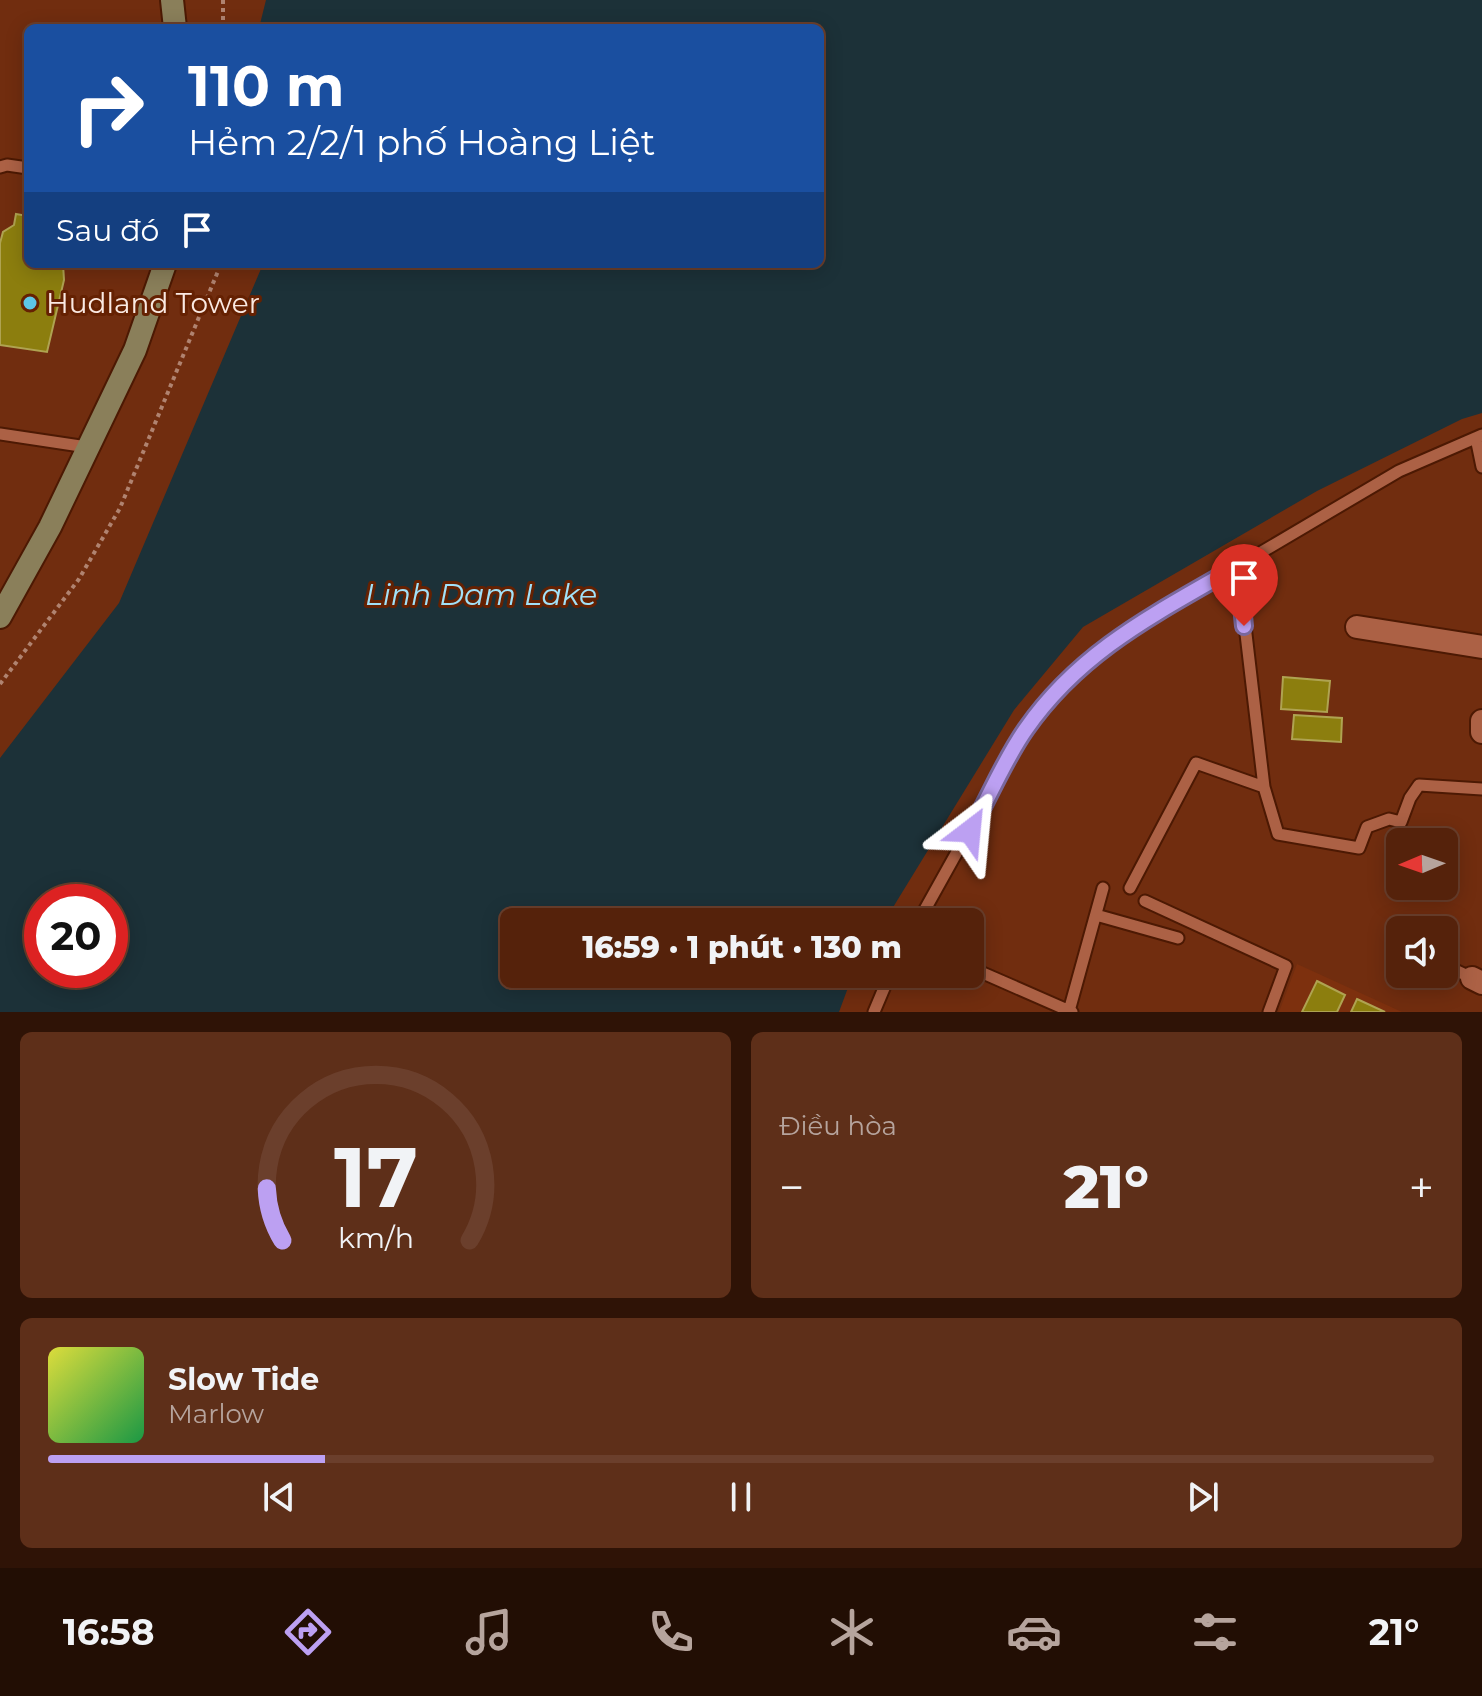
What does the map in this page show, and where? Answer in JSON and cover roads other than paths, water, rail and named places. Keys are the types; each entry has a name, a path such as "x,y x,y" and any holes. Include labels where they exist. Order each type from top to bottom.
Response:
{"main road":[{"path":"172,0 175,24"},
{"path":"0,617 50,527 135,350 164,268"}],"street":[{"path":"1357,627 1482,647"},
{"path":"1482,721 1482,732"}],"lane":[{"path":"0,167 24,167"},
{"path":"0,434 87,447"},
{"path":"926,908 1025,730 1065,681 1119,636 1399,471 1479,436 1482,467"},
{"path":"1238,566 1264,787 1278,834 1359,848 1367,827 1389,819 1401,822 1410,798 1419,785 1482,789"},
{"path":"1130,888 1196,763 1264,787"},
{"path":"984,973 1071,1011 1103,888"},
{"path":"1145,901 1286,966 1269,1012"},
{"path":"1096,915 1178,938"},
{"path":"874,1012 884,988"}],"water":[{"name":"Linh Dam Lake","path":"266,0 1482,0 1482,413 1462,419 1317,491 1083,627 1014,710 893,908 500,908 500,988 848,988 839,1012 0,1012 0,758 119,603 261,268 824,268 824,24 260,24"}],"place":[{"name":"Hudland Tower","path":"30,303"}]}
